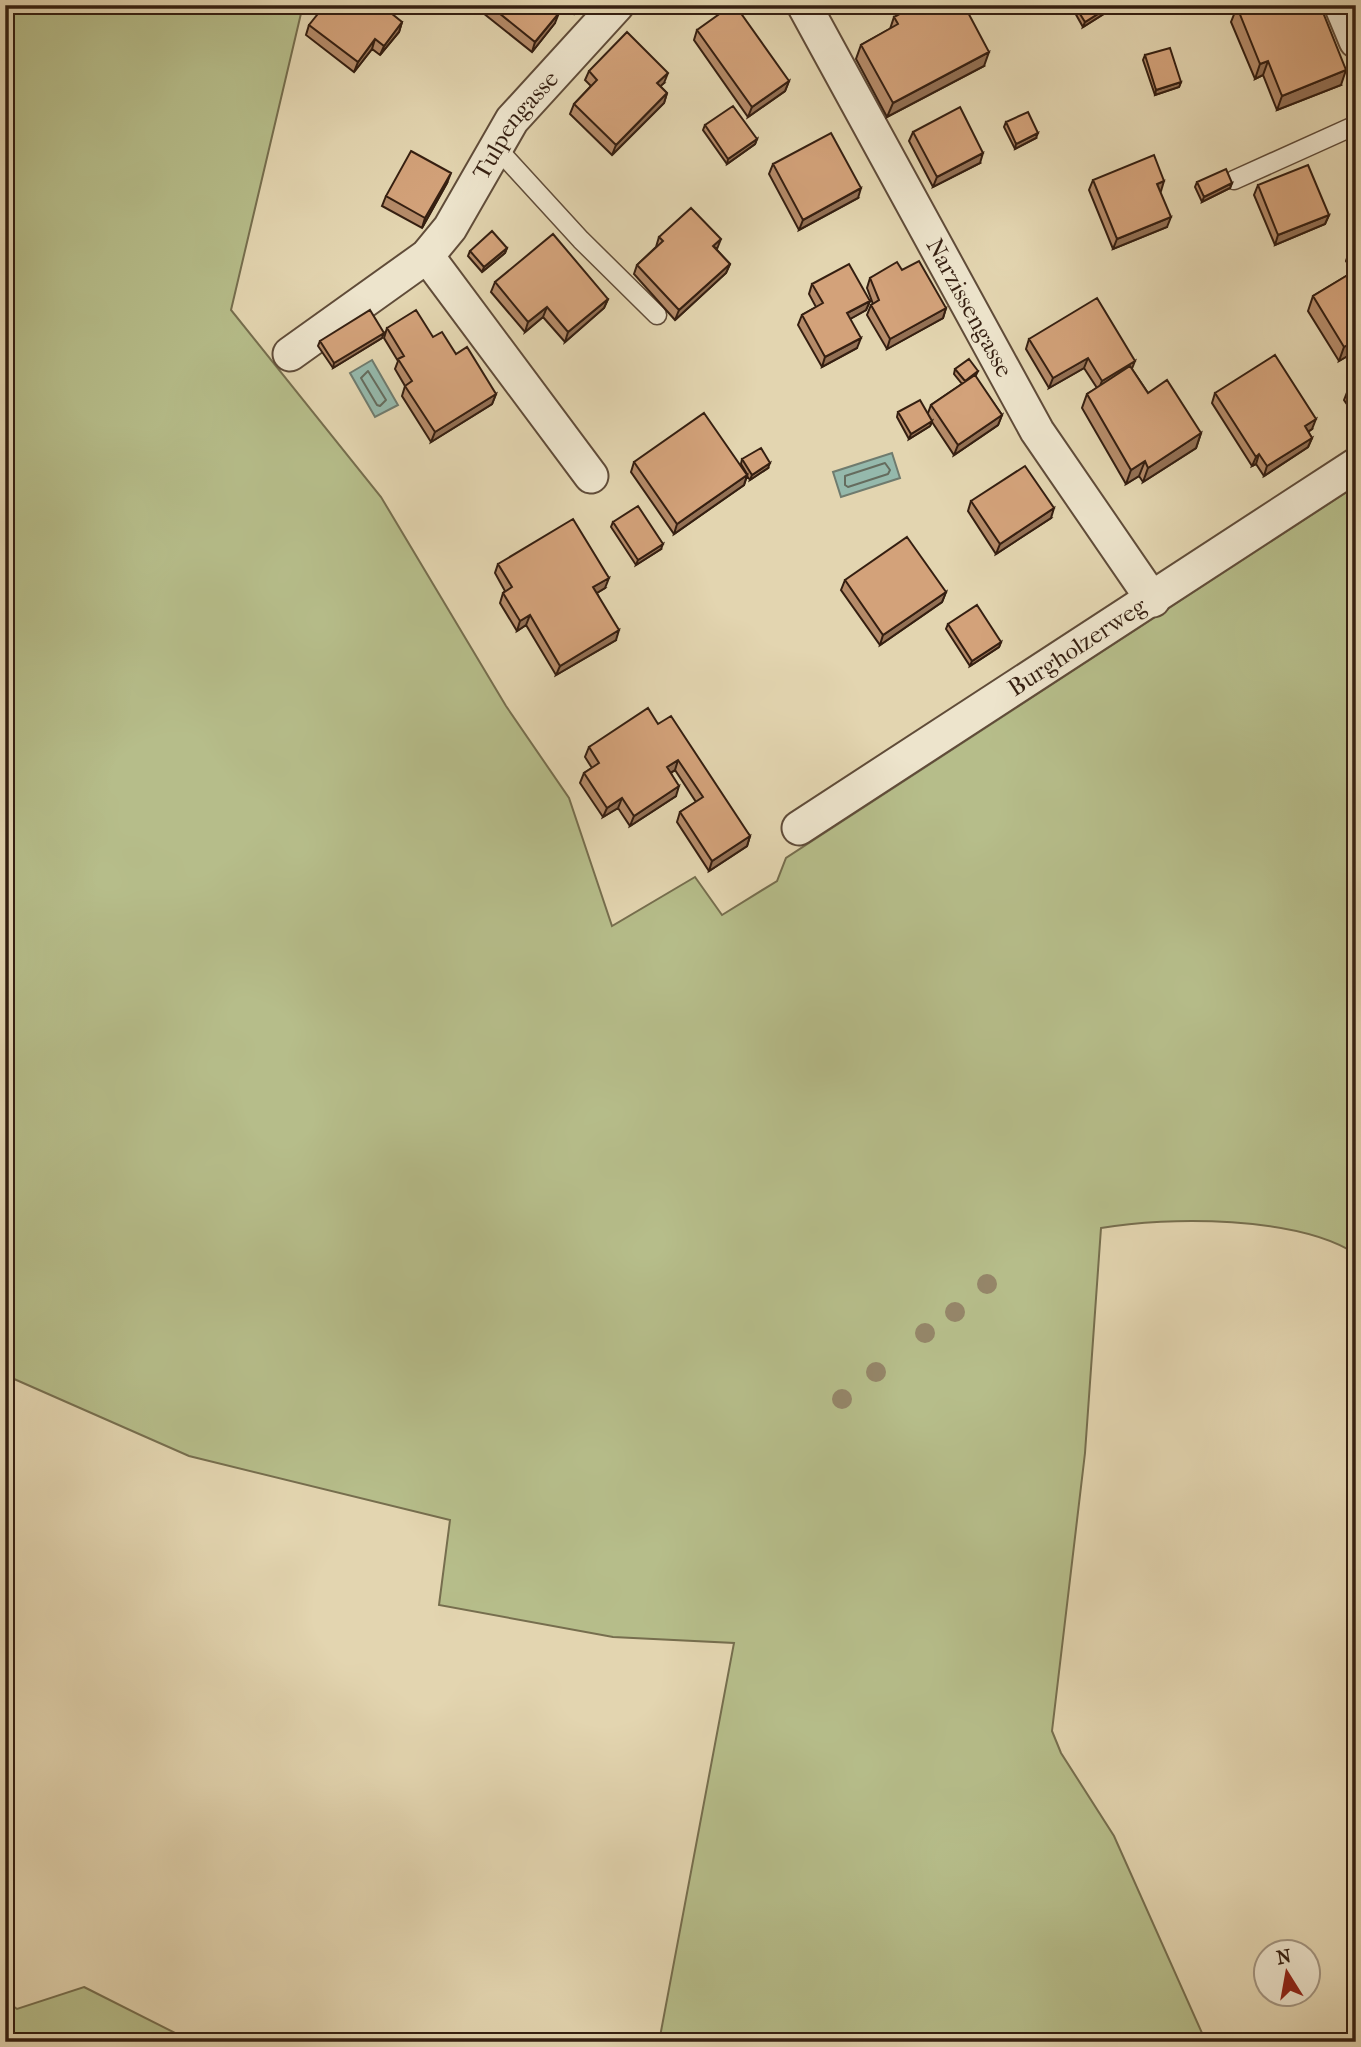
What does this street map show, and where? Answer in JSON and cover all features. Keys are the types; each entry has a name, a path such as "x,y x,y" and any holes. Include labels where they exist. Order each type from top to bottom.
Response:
{"street":[{"name":"Tulpengasse","path":"290,354 427,256 456,217 495,146 542,84 617,5"},
{"name":"Narzissengasse","path":"804,5 1037,431 1153,600"},
{"path":"1341,5 1356,41"},
{"path":"427,256 591,476"},
{"name":"Burgholzerweg","path":"799,828 1153,600 1356,465"}],"lane":[{"path":"1234,180 1356,125"},
{"path":"495,146 581,240 657,314"}],"green space":[{"path":"5,5 303,5 231,310 381,497 506,706 569,798 612,926 695,877 722,915 777,881 786,858 1356,486 1356,1254 1331,1241 1301,1232 1232,1222 1161,1222 1101,1228 1085,1453 1052,1731 1061,1753 1114,1836 1206,2042 659,2042 734,1643 613,1637 439,1605 450,1520 189,1456 5,1375"},
{"path":"84,1987 193,2042 5,2042 5,2000 17,2009"}],"water":[{"path":"372,360 398,405 375,417 350,373"},
{"path":"892,453 900,478 841,497 833,472"}],"building":[{"path":"325,5 381,5 402,22 384,46 375,39 358,62 309,25"},
{"path":"489,5 554,5 552,8 559,13 535,42"},
{"path":"735,5 789,81 752,107 697,30"},
{"path":"916,5 964,5 989,52 893,103 861,45 898,24 894,17"},
{"path":"1112,5 1085,22 1075,6"},
{"path":"1320,5 1346,70 1282,96 1268,61 1260,64 1237,7"},
{"path":"627,32 668,73 657,83 667,93 616,145 574,104 597,80 589,71"},
{"path":"1170,48 1181,82 1156,90 1145,55"},
{"path":"733,106 757,139 728,159 705,125"},
{"path":"960,107 983,153 937,177 913,132"},
{"path":"1028,112 1038,133 1016,144 1006,122"},
{"path":"831,133 861,188 803,220 773,164"},
{"path":"411,151 451,173 425,218 386,196"},
{"path":"1154,155 1164,181 1157,184 1171,217 1117,239 1093,180"},
{"path":"1308,165 1329,215 1278,235 1258,185"},
{"path":"1226,169 1232,183 1204,197 1197,182"},
{"path":"691,208 721,239 713,246 730,264 679,310 637,265 663,241 659,237"},
{"path":"492,231 507,248 484,267 470,251"},
{"path":"553,234 608,299 568,332 547,307 528,322 495,282"},
{"path":"919,261 946,308 890,339 871,305 879,300 870,278 897,262 902,270"},
{"path":"849,264 870,301 847,313 861,338 825,357 802,315 823,303 812,284"},
{"path":"1356,270 1356,340 1344,347 1313,296"},
{"path":"1097,298 1135,361 1102,381 1088,358 1053,378 1029,339"},
{"path":"370,310 384,333 334,363 320,341"},
{"path":"416,310 433,337 442,332 456,354 467,347 496,394 435,432 405,386 412,381 398,359 404,356 387,328"},
{"path":"1275,355 1316,419 1305,426 1312,438 1267,466 1259,454 1256,457 1215,393"},
{"path":"969,359 978,371 965,381 955,369"},
{"path":"1130,366 1148,393 1167,380 1201,433 1148,468 1145,461 1131,470 1087,394"},
{"path":"975,375 1002,415 958,445 931,405"},
{"path":"1356,385 1356,402 1348,390"},
{"path":"920,400 932,421 911,434 898,412"},
{"path":"704,413 747,475 677,524 634,462"},
{"path":"761,448 770,463 752,475 742,459"},
{"path":"1025,466 1054,508 1000,544 971,501"},
{"path":"638,506 663,544 638,560 613,522"},
{"path":"573,519 609,578 593,587 619,630 560,666 530,615 520,621 503,593 512,587 498,564"},
{"path":"907,537 946,592 883,635 845,580"},
{"path":"977,605 1001,642 972,661 948,624"},
{"path":"648,708 658,724 671,716 750,836 712,861 680,812 703,797 678,760 667,767 679,786 634,816 622,798 607,808 584,773 599,763 589,747"}]}
